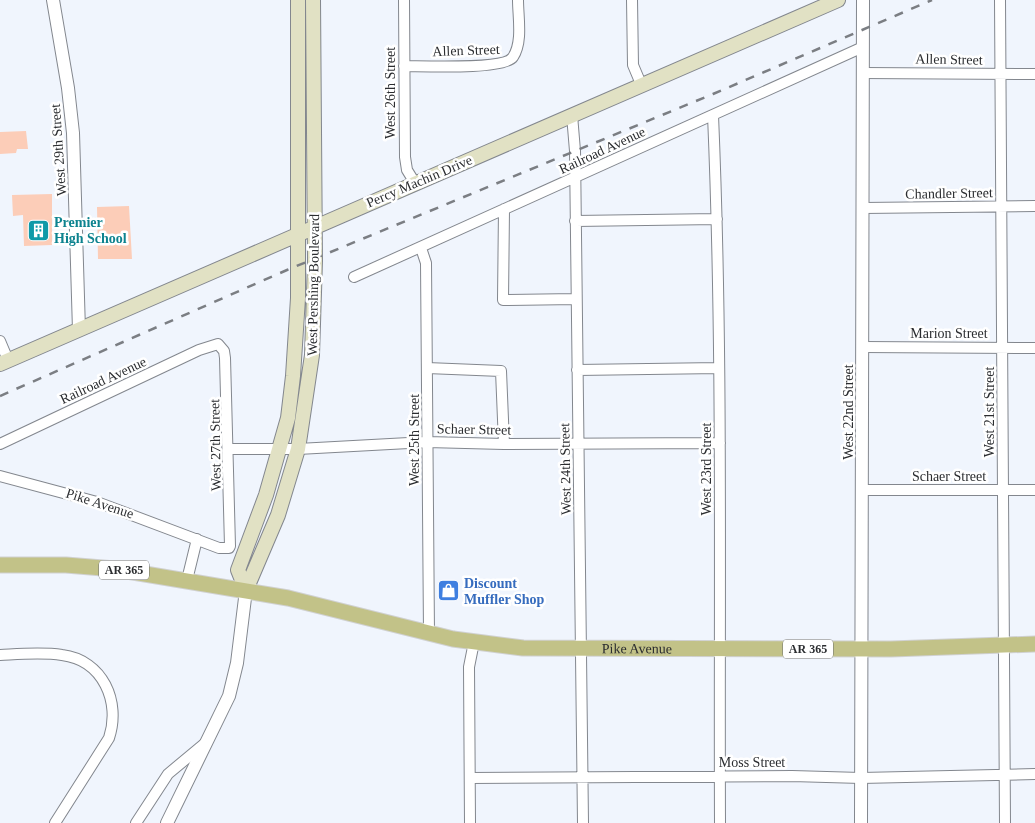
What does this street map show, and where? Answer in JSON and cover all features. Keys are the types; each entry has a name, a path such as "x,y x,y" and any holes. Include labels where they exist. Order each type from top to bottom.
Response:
{"main road":[{"name":"West Pershing Boulevard","path":"246,590 238,570 266,495 288,418 296,342 298,0"},
{"name":"West Pershing Boulevard","path":"246,590 278,515 298,449 312,355 314,227 313,0"},
{"name":"Percy Machin Drive","path":"4,362 838,0"},
{"name":"AR 365","path":"0,565 66,565 115,569 246,590"},
{"name":"Pike Avenue","path":"246,590 310,602 474,642 523,648 582,650 720,648 863,649 1035,644"}],"street":[{"name":"West 29th Street","path":"53,0 68,88 73,133 79,330"},
{"name":"West 26th Street","path":"404,0 405,157 407,170 415,183"},
{"name":"Allen Street","path":"404,66 507,63 514,56 518,45 518,0"},
{"path":"632,0 633,65 641,84"},
{"name":"West 22nd Street","path":"861,823 860,706 863,649 863,0"},
{"name":"West 21st Street","path":"1000,0 1005,823"},
{"name":"Railroad Avenue","path":"354,277 863,47"},
{"name":"Allen Street","path":"863,73 1035,74"},
{"name":"West 24th Street","path":"572,115 575,177 583,823"},
{"name":"West 23rd Street","path":"713,115 717,219 720,443 720,823"},
{"name":"Chandler Street","path":"863,208 1035,206"},
{"path":"504,209 503,300 576,299"},
{"path":"575,221 717,219"},
{"name":"West 25th Street","path":"421,248 426,262 429,632"},
{"path":"0,341 4,362"},
{"name":"Railroad Avenue","path":"0,444 199,350 218,344"},
{"name":"West 27th Street","path":"218,344 224,351 225,358 229,548"},
{"name":"Marion Street","path":"863,347 1035,348"},
{"path":"427,368 501,371 504,444"},
{"path":"577,370 719,368"},
{"name":"Schaer Street","path":"228,449 298,449 427,442 504,444 720,443"},
{"name":"Pike Avenue","path":"0,476 97,502 219,548 229,548"},
{"name":"Schaer Street","path":"863,490 1035,490"},
{"path":"187,580 197,539"},
{"name":"West Pershing Boulevard","path":"167,823 224,708 234,679 246,590"},
{"path":"470,823 469,667 474,642"},
{"path":"0,655 63,654 80,660 98,673 110,692 113,726 108,738 55,823"},
{"path":"136,823 168,774 209,740"},
{"name":"Moss Street","path":"470,778 720,776 861,778 1035,774"}],"building":[{"path":"26,131 28,149 17,149 16,153 0,154 0,132"},
{"name":"Premier High School","path":"52,194 52,245 24,246 23,215 13,216 12,195"},
{"path":"129,206 132,259 98,259 97,207"}],"railway":[{"path":"0,396 287,270 713,94 932,0"}],"place":[{"name":"Premier High School","path":"38,230"},
{"name":"Discount Muffler Shop","path":"448,591"}]}
